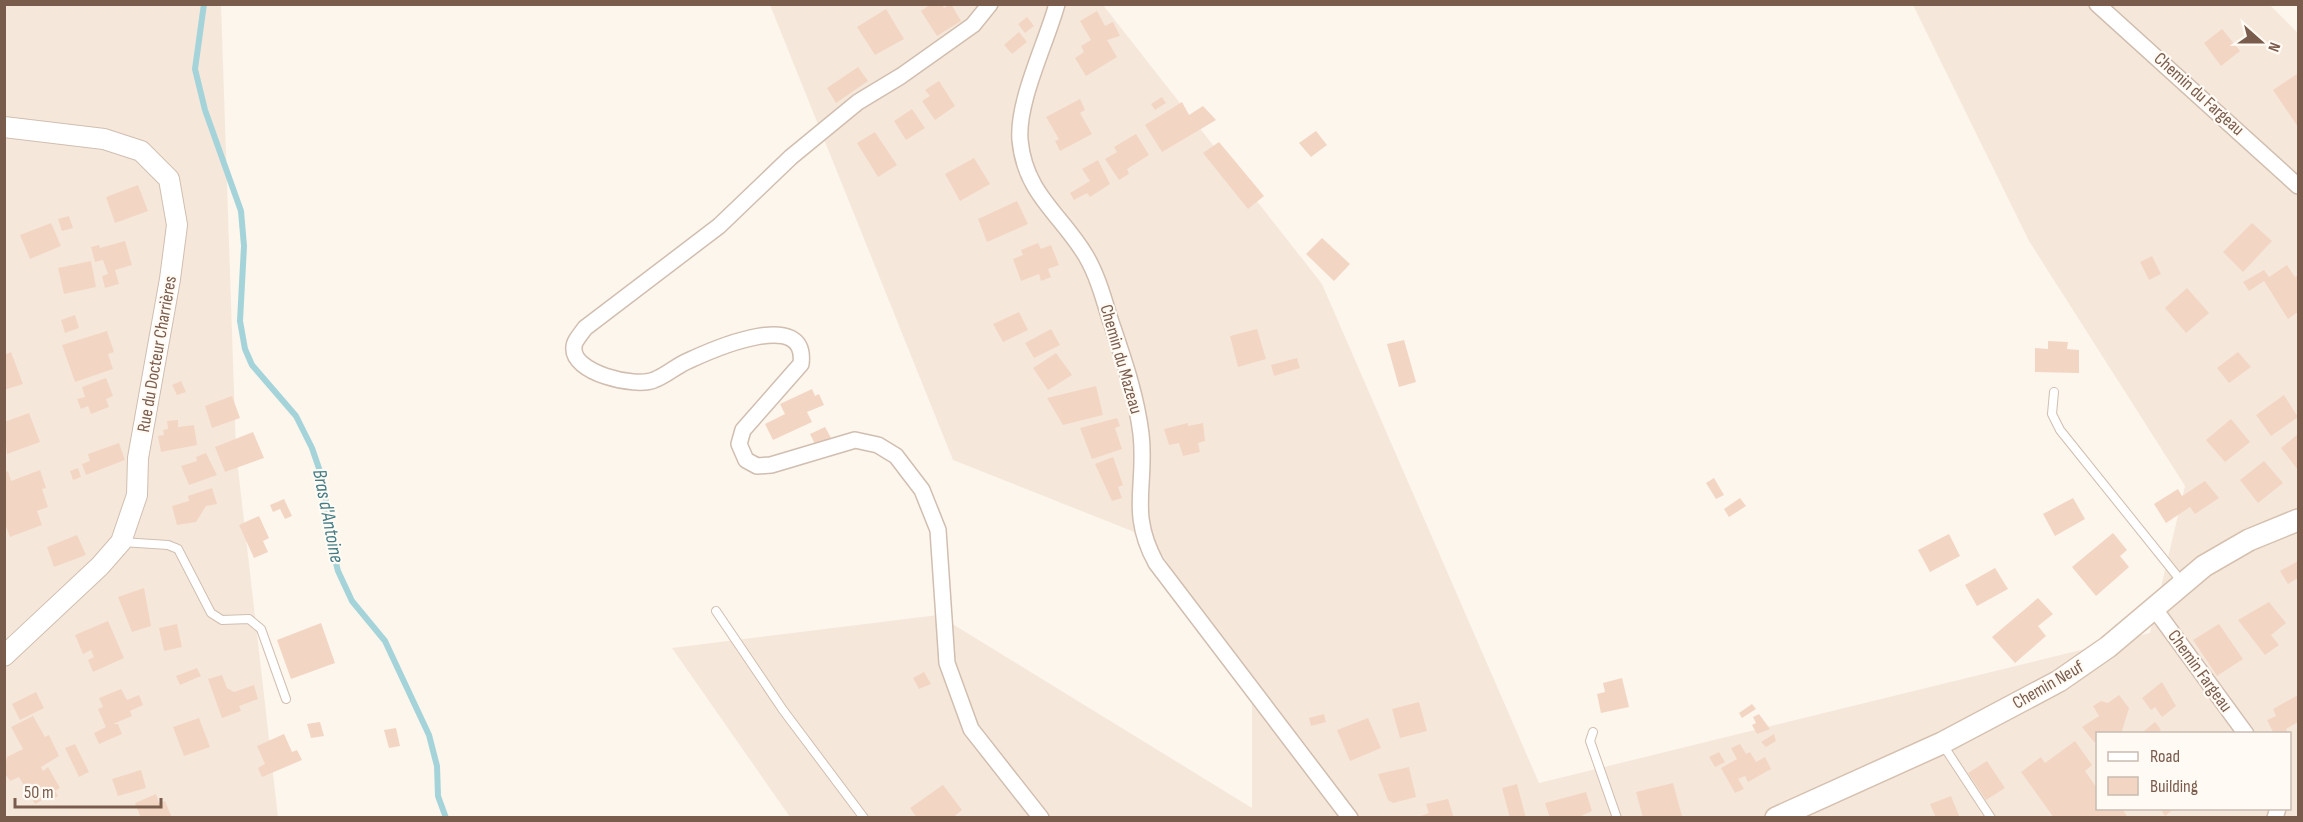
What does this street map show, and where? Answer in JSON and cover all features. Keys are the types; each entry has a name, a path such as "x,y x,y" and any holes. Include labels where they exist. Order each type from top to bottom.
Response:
{"main road":[{"name":"Chemin Neuf","path":"1776,818 1942,744 2084,666 2182,583 2225,553 2298,520"}],"street":[{"path":"990,4 973,25 902,76 858,102 791,157 719,226 585,328 573,345 578,363 590,370 629,384 653,381 688,360 741,341 781,333 796,339 803,351 801,364 742,430 739,444 746,459 757,466 771,465 855,440 878,446 896,456 922,490 938,530 947,663 971,729 1041,818"},
{"name":"Chemin du Mazeau","path":"1057,4 1020,119 1022,151 1032,186 1074,239 1097,279 1136,397 1142,438 1141,530 1146,545 1156,563 1350,818"},
{"name":"Chemin du Fargeau","path":"2097,4 2298,186"},
{"name":"Rue du Docteur Charrières","path":"4,127 104,139 141,151 169,179 177,225 170,279 138,458 137,495 121,542 100,566 4,656"},
{"name":"Chemin Fargeau","path":"2154,608 2245,732"}],"lane":[{"path":"2054,392 2052,414 2060,430 2182,583"},
{"path":"121,542 168,545 178,549 211,614 222,620 249,619 261,629 286,699"},
{"path":"716,611 783,710 864,818"},
{"path":"1593,732 1590,741 1592,750 1617,818"},
{"path":"1942,744 1991,818"}],"shaded area":[{"path":"5,5 221,5 236,451 278,817 5,818"},
{"path":"770,5 1103,5 1322,284 1539,783 2150,633 2185,486 2029,241 1913,5 2270,5 2298,33 2298,817 790,817 672,648 938,615 1252,808 1252,693 1152,539 953,460"}],"building":[{"path":"931,4 942,4 944,8 951,4 961,21 937,36 921,11"},
{"path":"886,9 904,39 875,55 857,27"},
{"path":"1097,11 1105,26 1113,22 1120,36 1107,40 1117,57 1086,76 1075,58 1084,52 1081,46 1091,40 1080,21"},
{"path":"1027,17 1034,26 1025,33 1018,24"},
{"path":"2222,29 2240,51 2221,66 2204,43"},
{"path":"1019,32 1027,42 1012,54 1004,45"},
{"path":"858,67 868,81 836,103 827,88"},
{"path":"2297,74 2298,77 2298,127 2273,90"},
{"path":"939,81 955,106 935,120 922,101 930,96 925,90"},
{"path":"1162,97 1166,103 1155,110 1151,104"},
{"path":"1080,99 1085,110 1080,113 1092,134 1060,151 1055,141 1059,139 1046,117"},
{"path":"1182,102 1189,115 1203,106 1216,120 1162,152 1145,125"},
{"path":"912,109 925,128 906,140 894,121"},
{"path":"1316,131 1327,145 1311,157 1299,143"},
{"path":"875,132 897,165 878,177 857,143"},
{"path":"1136,134 1149,155 1127,169 1129,174 1119,180 1105,159 1117,152 1114,147"},
{"path":"1219,142 1264,196 1248,209 1203,153"},
{"path":"974,158 990,184 960,201 945,174"},
{"path":"1098,160 1110,184 1090,197 1087,193 1074,200 1070,193 1090,181 1082,169"},
{"path":"138,185 148,211 115,223 106,197"},
{"path":"1017,201 1028,224 987,242 978,219"},
{"path":"69,216 73,228 62,231 58,219"},
{"path":"51,223 61,246 30,259 20,235"},
{"path":"2252,223 2272,241 2243,272 2223,252"},
{"path":"1322,238 1350,264 1334,281 1306,254"},
{"path":"125,241 132,265 115,270 119,284 105,288 102,276 108,274 103,260 95,262 91,247 99,245 100,248"},
{"path":"1038,243 1041,249 1051,245 1059,265 1048,269 1051,277 1041,281 1039,274 1021,281 1013,259 1023,255 1021,250"},
{"path":"2152,256 2161,274 2149,280 2140,262"},
{"path":"91,261 96,287 64,294 58,268"},
{"path":"2287,265 2295,277 2298,275 2298,312 2288,319 2264,281 2249,291 2243,282 2264,270 2269,277"},
{"path":"2187,288 2209,313 2186,333 2165,308"},
{"path":"1019,312 1028,330 1003,342 993,324"},
{"path":"75,315 79,328 65,333 61,320"},
{"path":"1051,329 1060,345 1034,358 1025,343"},
{"path":"1257,329 1266,359 1238,367 1230,336"},
{"path":"107,331 114,352 108,354 113,369 75,382 62,345"},
{"path":"1404,340 1416,382 1399,387 1387,344"},
{"path":"2048,341 2068,342 2067,349 2079,350 2079,373 2035,372 2035,348 2048,349"},
{"path":"11,352 23,384 4,390 4,355"},
{"path":"2238,352 2251,367 2229,383 2217,368"},
{"path":"1056,353 1072,375 1048,390 1033,368"},
{"path":"1297,358 1300,368 1274,376 1271,365"},
{"path":"106,378 113,396 106,399 109,407 91,414 88,406 81,409 77,399 85,397 82,387"},
{"path":"181,381 186,392 177,395 172,385"},
{"path":"1096,386 1103,415 1063,425 1047,398"},
{"path":"812,389 815,396 819,394 824,405 807,412 812,422 773,440 765,424 785,414 780,404"},
{"path":"2284,395 2298,417 2271,436 2256,415"},
{"path":"232,396 240,418 212,428 205,406"},
{"path":"29,413 40,442 7,454 4,422"},
{"path":"1117,418 1120,426 1115,428 1122,449 1092,459 1080,428"},
{"path":"2231,419 2250,442 2225,462 2206,440"},
{"path":"178,420 178,427 194,425 197,445 161,452 158,436 164,435 163,430 168,429 167,421"},
{"path":"1188,423 1188,426 1203,423 1205,441 1198,443 1200,452 1183,456 1179,443 1169,445 1164,429"},
{"path":"825,427 831,438 815,444 810,434"},
{"path":"253,432 264,458 225,472 215,447"},
{"path":"2298,434 2298,470 2281,448"},
{"path":"119,443 125,460 86,475 82,464 90,461 88,454"},
{"path":"206,453 217,475 189,485 181,466 197,461 196,457"},
{"path":"1113,457 1123,485 1118,487 1122,498 1112,501 1095,464"},
{"path":"2264,461 2283,483 2258,503 2240,480"},
{"path":"78,468 81,477 73,480 70,471"},
{"path":"40,470 46,488 42,489 48,507 37,511 42,525 10,537 4,521 4,473 8,471 11,481"},
{"path":"1714,478 1724,495 1716,499 1706,483"},
{"path":"2205,481 2219,498 2195,514 2190,507 2166,523 2154,504 2178,489 2182,496"},
{"path":"212,488 217,504 206,506 196,522 177,525 172,506 189,501 188,496"},
{"path":"1740,498 1746,506 1729,517 1724,509"},
{"path":"2073,498 2085,519 2055,536 2043,514"},
{"path":"284,499 292,516 285,519 280,509 273,512 270,505"},
{"path":"259,516 269,538 263,541 268,552 254,558 239,525"},
{"path":"2113,533 2127,550 2120,556 2129,567 2096,596 2072,567"},
{"path":"1949,534 1960,556 1930,572 1918,550"},
{"path":"77,535 86,555 54,567 47,547"},
{"path":"2298,561 2298,578 2288,584 2280,571"},
{"path":"1995,568 2008,589 1977,606 1965,585"},
{"path":"144,588 151,626 132,632 118,597"},
{"path":"2038,598 2053,614 2038,626 2046,636 2015,663 1992,637"},
{"path":"2269,602 2286,623 2271,635 2279,645 2265,655 2238,620"},
{"path":"108,621 124,658 93,672 88,660 94,657 91,650 83,654 75,635"},
{"path":"321,623 335,663 291,679 277,640"},
{"path":"177,624 182,647 164,651 159,628"},
{"path":"2219,624 2243,659 2217,676 2193,640"},
{"path":"197,668 201,676 180,685 176,676"},
{"path":"924,672 931,684 919,689 913,678"},
{"path":"222,675 227,688 234,692 254,685 258,699 239,706 241,711 222,718 208,679"},
{"path":"1622,678 1629,707 1601,713 1597,694 1605,692 1603,683"},
{"path":"2162,682 2176,706 2162,717 2155,707 2151,710 2142,698"},
{"path":"121,689 127,700 139,695 143,705 130,711 132,716 113,724 118,724 122,734 99,744 94,733 106,727 98,709 103,707 99,698"},
{"path":"36,692 44,708 20,720 12,704"},
{"path":"2119,695 2129,708 2122,732 2096,732 2096,741 2094,742 2082,727 2099,716 2093,706 2101,701 2108,703"},
{"path":"2298,695 2298,722 2286,729 2287,732 2273,732 2267,720 2276,716 2273,709"},
{"path":"1419,702 1427,731 1400,738 1392,709"},
{"path":"1752,704 1756,709 1742,718 1739,713"},
{"path":"1324,714 1326,722 1311,726 1309,718"},
{"path":"1759,714 1770,729 1757,734 1752,725 1756,723 1753,717"},
{"path":"33,716 45,737 49,735 59,756 41,767 43,771 48,767 60,788 55,791 58,796 51,800 49,796 35,804 19,777 10,781 4,772 7,757 23,749 11,727"},
{"path":"199,718 210,747 184,756 173,727"},
{"path":"1368,718 1381,748 1350,761 1337,730"},
{"path":"320,722 324,736 311,738 307,724"},
{"path":"2155,722 2161,730 2158,732 2144,731"},
{"path":"396,728 400,746 389,748 384,730"},
{"path":"284,734 292,752 297,750 302,760 262,777 258,768 265,764 257,746"},
{"path":"1774,734 1776,741 1766,747 1761,742"},
{"path":"2075,741 2092,765 2085,771 2096,787 2096,810 2123,810 2128,818 2054,818 2021,772 2041,757 2045,763"},
{"path":"75,744 89,772 79,777 65,748"},
{"path":"1740,744 1746,754 1750,752 1756,762 1765,757 1771,769 1748,782 1745,776 1738,779 1744,789 1735,793 1721,768 1737,759 1731,748"},
{"path":"1719,752 1725,762 1715,767 1709,757"},
{"path":"1987,761 2005,788 1986,800 1968,773"},
{"path":"1409,767 1416,797 1393,803 1388,800 1378,774"},
{"path":"141,770 146,788 118,796 112,779"},
{"path":"1673,783 1682,816 1643,818 1636,792"},
{"path":"1517,784 1526,818 1510,818 1502,788"},
{"path":"943,785 962,810 952,818 917,818 910,808"},
{"path":"1586,792 1592,811 1577,818 1550,818 1545,803"},
{"path":"156,794 159,803 165,801 172,818 141,818 135,803"},
{"path":"1951,796 1960,818 1936,818 1930,804"},
{"path":"1448,799 1454,818 1415,818 1429,813 1426,804"},
{"path":"2161,810 2172,810 2165,816"}],"waterway":[{"name":"Bras d'Antoine","path":"204,4 195,69 205,110 241,211 244,246 240,321 245,349 252,365 296,416 312,448 324,483 329,536 338,571 352,601 385,641 429,735 437,766 438,796 446,818"}]}
